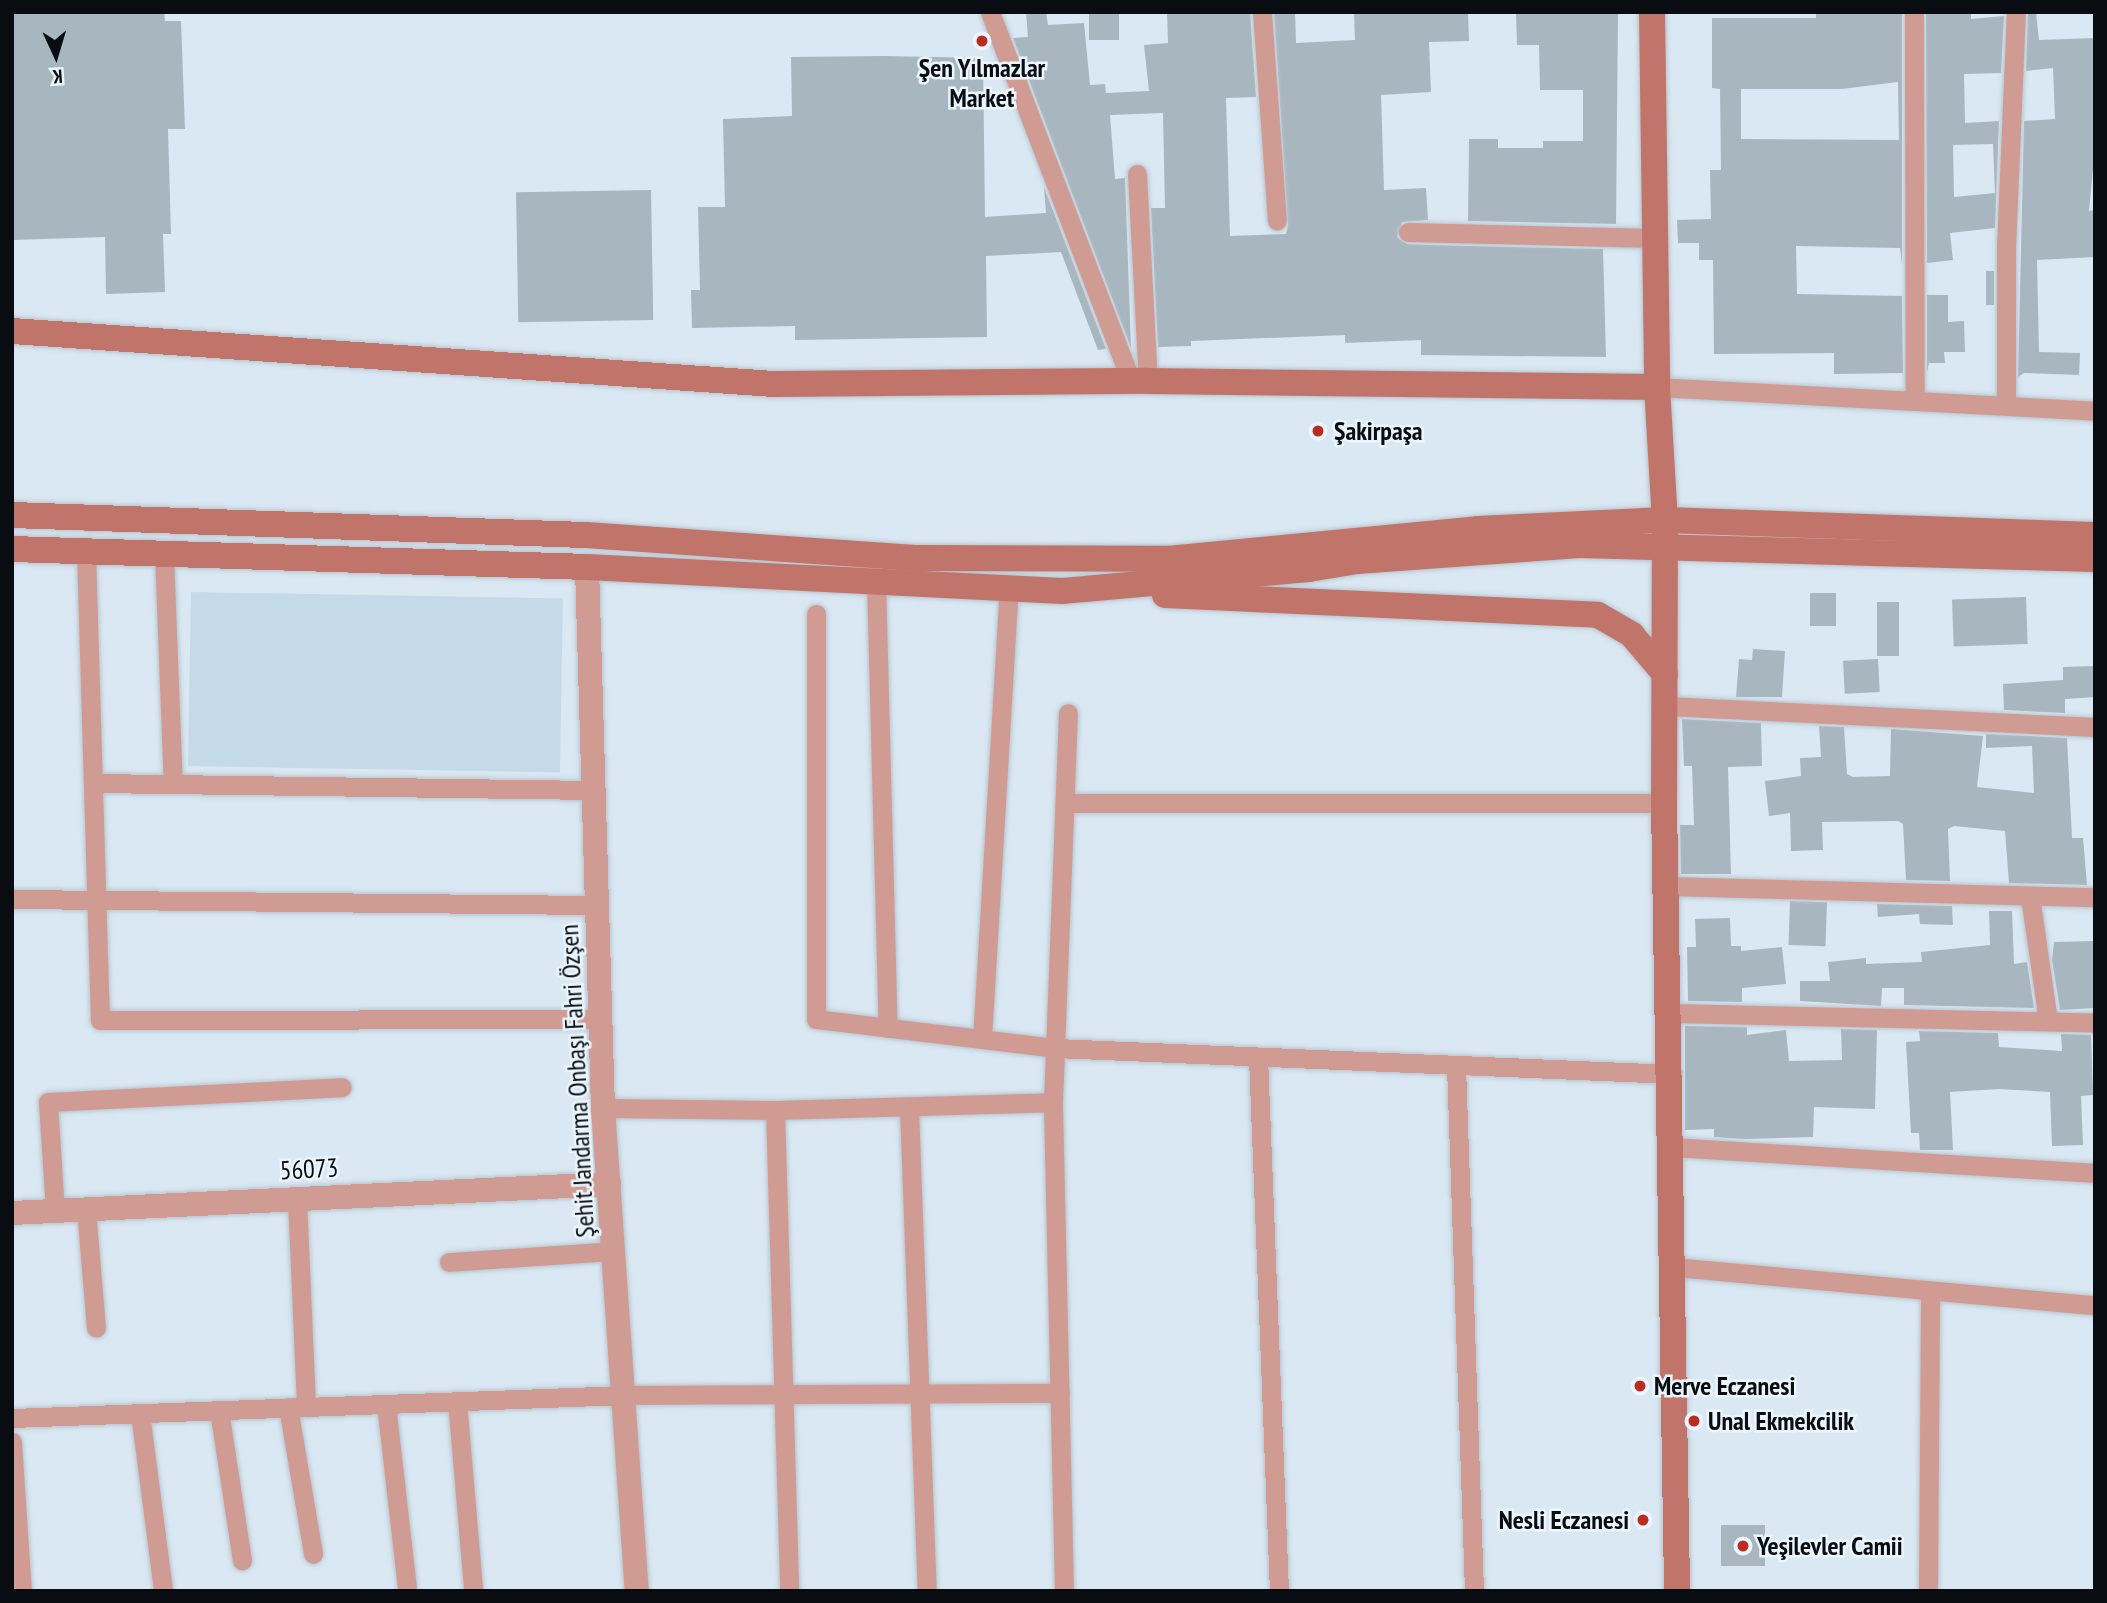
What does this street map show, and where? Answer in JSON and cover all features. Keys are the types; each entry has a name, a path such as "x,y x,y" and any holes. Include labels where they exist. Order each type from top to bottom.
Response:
{"main road":[{"path":"1652,12 1653,238 1664,533 1664,803 1672,1074 1677,1591"},
{"path":"12,331 773,384 1140,381 1657,387"},
{"path":"12,515 586,534 918,558 1141,559 1478,528 1664,533 2095,535"},
{"path":"1062,591 1664,533 2095,558"},
{"path":"12,549 587,568 1009,590 1598,615 1632,635 1665,674"}],"street":[{"path":"990,12 1140,381"},
{"path":"1262,12 1277,220"},
{"path":"1914,12 1915,399"},
{"path":"2006,405 2006,248 2017,12"},
{"path":"1136,174 1140,381"},
{"path":"1408,232 1653,238"},
{"path":"1657,387 1915,399 2095,411"},
{"path":"86,551 99,899 100,1020 600,1018"},
{"path":"164,554 173,784"},
{"name":"Şehit Jandarma Onbaşı Fahri Özşen","path":"587,568 603,1108 626,1395 638,1591"},
{"path":"876,581 888,1028"},
{"path":"982,1039 1009,590"},
{"path":"816,614 816,1019 1055,1048 1672,1074"},
{"path":"1665,706 2095,727"},
{"path":"1064,1591 1054,1102 1068,713"},
{"path":"94,783 594,790"},
{"path":"1065,803 1664,803"},
{"path":"1667,886 2095,897"},
{"path":"2030,896 2048,1021"},
{"path":"12,899 597,905"},
{"path":"1670,1013 2095,1023"},
{"path":"1258,1057 1279,1591"},
{"path":"1456,1065 1474,1591"},
{"path":"55,1211 48,1102 342,1087"},
{"path":"603,1108 775,1110 1054,1102"},
{"path":"909,1108 928,1591"},
{"path":"775,1110 789,1591"},
{"path":"1673,1147 2095,1173"},
{"name":"56073","path":"12,1213 609,1184"},
{"path":"298,1199 297,1407 313,1554"},
{"path":"86,1209 96,1328"},
{"path":"449,1262 615,1251"},
{"path":"1674,1267 2095,1305"},
{"path":"1928,1591 1930,1291"},
{"path":"12,1418 626,1395 1060,1393"},
{"path":"457,1401 473,1588"},
{"path":"386,1404 407,1587"},
{"path":"219,1410 242,1560"},
{"path":"140,1413 163,1591"},
{"path":"12,1442 22,1591"}],"shaded area":[{"path":"191,592 563,598 560,772 188,766"}],"building":[{"path":"12,12 164,12 165,21 181,21 185,129 168,129 171,234 163,234 165,292 106,294 105,237 12,240"},
{"path":"1026,12 1046,12 1048,25 1084,23 1090,85 1105,84 1106,93 1149,91 1144,45 1168,43 1167,12 1250,12 1256,97 1226,98 1230,236 1286,234 1288,225 1274,12 1295,12 1296,43 1355,40 1354,12 1468,12 1469,41 1429,42 1431,92 1381,95 1384,190 1426,188 1428,220 1402,222 1397,237 1407,244 1603,249 1606,357 1421,355 1421,340 1345,343 1345,335 1191,341 1191,346 1158,347 1151,208 1165,208 1163,113 1110,115 1115,179 1125,178 1131,348 1013,38 1028,37"},
{"path":"1089,12 1119,12 1119,40 1089,40"},
{"path":"1618,12 1616,224 1468,221 1469,139 1498,139 1498,148 1543,148 1543,141 1583,141 1583,90 1540,90 1539,45 1517,45 1516,13"},
{"path":"1902,12 1902,265 1900,248 1796,246 1797,294 1902,296 1903,373 1834,374 1834,353 1714,354 1713,260 1699,260 1699,243 1678,243 1677,220 1711,219 1710,170 1721,170 1720,89 1712,88 1712,18 1816,18 1816,13","holes":["1898,82 1899,140 1741,139 1741,89 1842,89"]},
{"path":"1926,12 1971,12 1971,19 2004,16 2001,73 1964,74 1965,123 1999,121 1995,228 1950,233 1953,260 1927,263","holes":["1993,144 1995,193 1954,197 1953,145"]},
{"path":"2036,12 2039,40 2095,38 2095,147 2089,211 2095,210 2095,257 2037,260 2039,352 2080,353 2079,375 2024,373 2018,377 2024,121 2055,119 2053,68 2026,71 2028,13"},
{"path":"791,57 983,58 985,217 1046,213 1044,187 1106,349 1098,350 1061,252 986,256 987,337 795,340 795,326 692,328 691,290 700,290 698,207 725,207 723,119 792,116"},
{"path":"651,190 653,320 518,322 516,192"},
{"path":"1986,271 1994,271 1994,305 1986,305"},
{"path":"1927,295 1948,295 1948,322 1964,321 1965,352 1944,352 1945,363 1929,363 1927,372"},
{"path":"1810,593 1836,593 1836,626 1810,626"},
{"path":"2026,597 2028,644 1954,647 1952,600"},
{"path":"1877,602 1899,602 1899,656 1877,656"},
{"path":"1753,649 1785,651 1782,697 1736,697 1739,659 1752,660"},
{"path":"1878,659 1880,692 1845,694 1843,661"},
{"path":"2095,666 2095,697 2065,699 2065,713 2004,710 2003,684 2063,680 2063,667"},
{"path":"1682,719 1761,723 1762,766 1728,767 1731,874 1681,874 1680,825 1694,825 1692,766 1684,766"},
{"path":"1819,726 1844,727 1847,774 1853,777 1890,776 1891,729 1983,736 1977,787 2034,793 2032,746 1986,748 1986,734 2067,738 2072,838 2083,838 2087,885 2009,883 2005,831 1954,826 1948,829 1950,881 1906,880 1903,824 1898,821 1822,822 1823,850 1791,851 1790,813 1769,816 1765,781 1801,776 1800,758 1821,757"},
{"path":"1790,901 1827,902 1825,946 1788,945"},
{"path":"1877,904 1952,906 1953,925 1920,924 1919,914 1878,917"},
{"path":"1989,911 2012,911 2014,964 2027,962 2034,1008 1904,1005 1904,988 1882,988 1881,1006 1800,1001 1800,981 1830,981 1828,962 1866,958 1866,964 1922,962 1921,952 1990,945"},
{"path":"1730,918 1731,946 1741,946 1741,951 1782,947 1786,984 1742,988 1742,1002 1688,1001 1687,947 1696,947 1695,919"},
{"path":"2095,941 2095,1008 2060,1010 2052,960 2054,942"},
{"path":"1685,1026 1747,1027 1747,1035 1786,1030 1789,1061 1842,1060 1841,1029 1877,1030 1875,1109 1814,1107 1813,1137 1744,1139 1714,1137 1714,1129 1685,1130"},
{"path":"1919,1031 1998,1033 1999,1047 2062,1051 2061,1034 2091,1035 2093,1095 2081,1096 2083,1145 2052,1146 2050,1092 1999,1089 1950,1092 1953,1150 1920,1150 1919,1133 1911,1133 1906,1042 1920,1041"},
{"name":"Yeşilevler Camii","path":"1721,1525 1765,1525 1765,1566 1721,1566"}],"place":[{"name":"Şen Yılmazlar Market","path":"982,41"},
{"name":"Şakirpaşa","path":"1318,431"},
{"name":"Merve Eczanesi","path":"1640,1386"},
{"name":"Unal Ekmekcilik","path":"1694,1421"},
{"name":"Nesli Eczanesi","path":"1643,1520"},
{"name":"Yeşilevler Camii","path":"1743,1546"}]}
